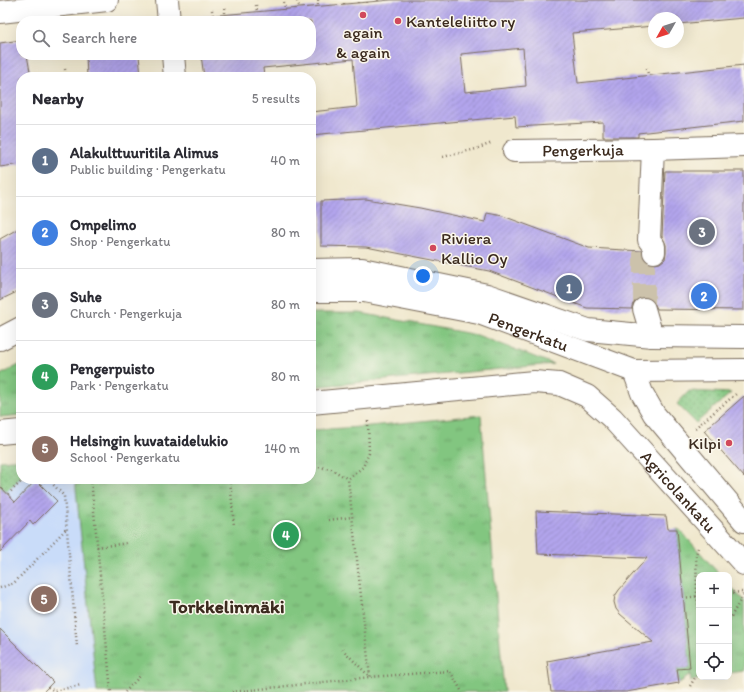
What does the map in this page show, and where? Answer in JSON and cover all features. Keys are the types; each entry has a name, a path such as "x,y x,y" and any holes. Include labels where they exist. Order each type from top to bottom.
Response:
{"street":[{"path":"0,12 107,0"},
{"path":"167,0 169,16"},
{"path":"173,60 175,72"},
{"name":"Pengerkuja","path":"505,146 653,149 744,146"},
{"path":"649,248 653,149"},
{"name":"Pengerkatu","path":"316,270 362,269 487,295 588,330 652,336 744,337"},
{"name":"Pengerkatu","path":"316,291 364,290 479,313 634,371 744,370"},
{"path":"649,309 652,336"},
{"path":"0,339 16,331"},
{"name":"Agricolankatu","path":"634,371 642,393 654,414 744,521"},
{"name":"Agricolankatu","path":"316,403 534,382 560,384 587,396 612,418 744,564"},
{"path":"0,433 16,431"}],"path":[{"path":"318,0 318,7"},
{"path":"297,1 300,8"},
{"path":"284,2 285,10"},
{"path":"256,5 257,12"},
{"path":"225,8 226,15"},
{"path":"212,10 213,16"},
{"path":"647,68 648,75"},
{"path":"443,157 505,146"},
{"path":"693,430 738,392"},
{"path":"348,479 363,467 369,453 368,421"},
{"path":"316,467 331,469 348,479"},
{"path":"348,479 370,677"},
{"path":"8,494 19,484"},
{"path":"52,484 64,496 77,647"},
{"path":"91,484 111,692"},
{"path":"230,484 234,526"},
{"path":"329,520 352,517"},
{"path":"0,588 14,583 67,528"},
{"path":"97,547 128,543"},
{"path":"697,572 696,554 699,544"},
{"path":"732,593 743,593 732,614"},
{"path":"683,598 696,596"},
{"path":"342,649 370,677"},
{"path":"232,692 370,677 450,671 462,692"},
{"path":"125,692 141,675"},
{"path":"690,686 696,676"},
{"path":"48,687 54,691 81,684"}],"shaded area":[{"path":"16,459 16,484 76,484 97,692 0,691 0,461"}],"green space":[{"path":"316,313 360,313 477,335 553,364 316,387"},
{"path":"16,367 16,415 0,417 0,375"},
{"path":"689,391 731,393 696,423 677,404"},
{"path":"481,415 504,692 97,692 76,484 316,484 316,430 360,427"},
{"path":"16,459 16,482 6,492 0,486 0,461"},
{"path":"677,529 680,530 717,572 696,572 696,680 691,681"},
{"path":"732,588 744,601 744,671 732,673"},
{"path":"684,609 696,623 696,647 692,674 679,683 677,669 690,668"}],"building":[{"path":"391,0 744,0 744,18 684,23 684,12 648,12 648,27 572,33 578,83 744,65 744,121 638,133 638,137 603,137 603,122 516,127 515,116 316,135 316,111 357,107 353,59 263,68 263,72 203,72 202,60 316,60 316,16 208,16","holes":["523,48 526,86 465,92 461,54"]},
{"path":"16,41 16,60 28,60 30,72 16,72 16,165 0,167 0,43"},
{"path":"86,60 139,60 141,72 87,72"},
{"path":"665,171 744,171 744,310 657,309 653,300 647,297 640,297 635,300 632,309 587,308 489,271 366,247 321,246 321,201 366,199 420,208 485,222 487,213 503,216 589,248 642,251 643,259 648,263 660,263 665,259 666,252 666,245 662,236"},
{"path":"16,230 16,292 0,300 0,239"},
{"name":"Kilpi","path":"744,396 744,477 704,431"},
{"path":"32,484 40,484 57,501 33,525 30,521 0,552 0,486 15,502"},
{"path":"536,511 666,516 668,529 677,529 690,668 677,669 679,683 626,692 551,692 547,661 653,642 620,614 616,609 614,602 615,596 619,590 647,558 538,554"},
{"path":"0,629 53,682 43,692 0,692"}],"tunnel":[{"path":"644,251 644,309"}],"place":[{"name":"again & again","path":"363,15"},
{"name":"Kanteleliitto ry","path":"398,21"},
{"name":"Suhe","path":"702,232"},
{"name":"Riviera Kallio Oy","path":"433,248"},
{"name":"Alakulttuuritila Alimus","path":"569,288"},
{"name":"Ompelimo","path":"704,296"},
{"name":"Kilpi","path":"729,443"},
{"name":"Pengerpuisto","path":"286,535"},
{"name":"Helsingin kuvataidelukio","path":"44,599"}],"district":[{"name":"Torkkelinmäki","path":"227,606"}]}
